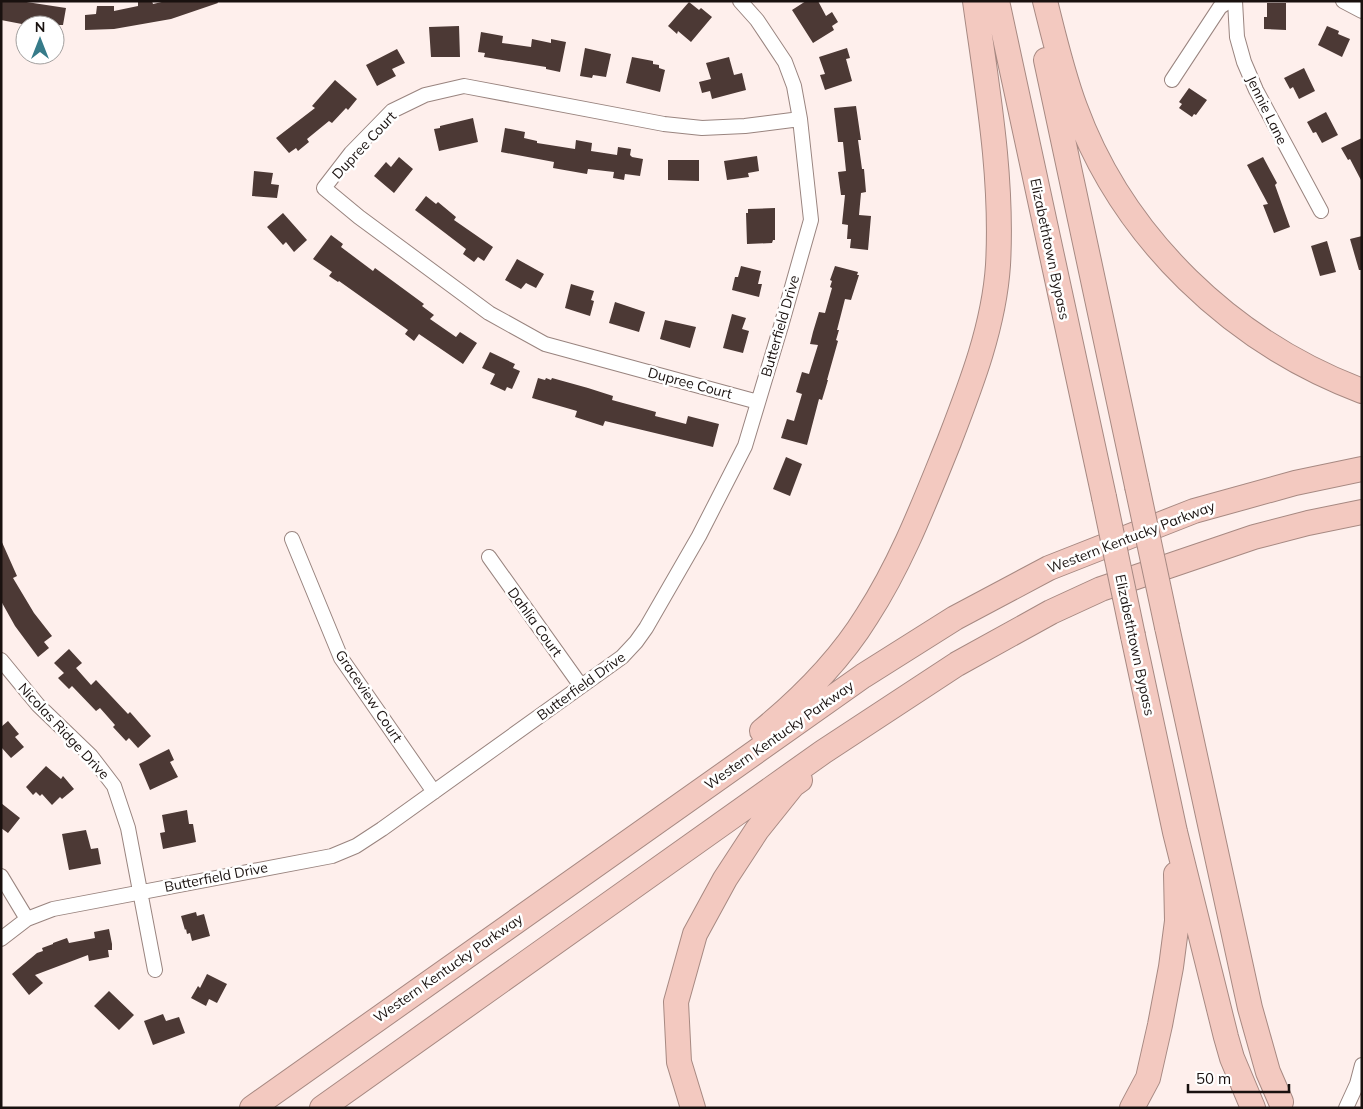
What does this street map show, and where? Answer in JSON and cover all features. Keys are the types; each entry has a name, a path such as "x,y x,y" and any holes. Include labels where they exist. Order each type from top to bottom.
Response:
{"highway":[{"path":"549,897 742,747 784,712 840,654 867,617 890,576 929,491 968,393 980,358 991,313 998,267 997,176 975,1"},
{"name":"Elizabethtown Bypass","path":"997,1 1175,832 1232,1058 1252,1108"},
{"path":"1033,1 1250,1008 1268,1072 1275,1106"},
{"path":"1045,1 1060,62 1075,108 1094,152 1118,194 1146,233 1177,269 1211,302 1248,332 1288,358 1332,380 1362,391"},
{"name":"Western Kentucky Parkway","path":"252,1108 863,676 954,618 1049,568 1194,511 1295,482 1362,469"},
{"path":"322,1108 563,935 874,717 1003,637 1101,589 1254,537 1362,512"},
{"path":"693,1108 679,1062 676,1002 695,934 725,880 757,830 793,786 874,717"},
{"path":"1132,1108 1148,1078 1171,967 1177,921 1175,832"}],"street":[{"name":"Butterfield Drive","path":"1,939 27,919 54,909 332,856 356,846 622,657 646,628 699,536 745,446 810,220 800,119 794,86 785,62 757,20 740,1"},
{"path":"1172,80 1220,7 1229,1"},
{"name":"Jennie Lane","path":"1235,1 1237,37 1244,62 1264,106 1321,211"},
{"path":"1343,1 1362,11"},
{"name":"Dupree Court","path":"758,402 545,344 489,313 324,188 351,153 392,111 425,95 464,86 664,124 702,128 745,126 800,119"},
{"name":"Graceview Court","path":"292,539 341,658 434,792"},
{"name":"Dahlia Court","path":"489,557 581,686"},
{"name":"Nicolas Ridge Drive","path":"1,660 38,705 91,756 114,786 128,828 155,970"},
{"path":"1,876 27,919"},
{"path":"1346,1108 1357,1084 1362,1065"}],"building":[{"path":"1,1 20,1 66,8 65,15 15,15 15,23 1,20"},
{"path":"138,1 152,1 153,4 166,1 217,1 218,3 171,19 114,29 85,30 85,15 96,14 97,6 114,6 114,11 138,6"},
{"path":"806,1 818,1 826,16 832,12 838,22 832,26 834,30 813,43 792,10"},
{"path":"689,2 699,10 701,8 712,17 691,42 678,31 677,34 668,26"},
{"path":"1267,3 1286,3 1286,30 1264,29 1264,17 1267,17"},
{"path":"459,26 460,57 431,57 429,27"},
{"path":"1327,26 1339,31 1338,34 1350,39 1342,57 1318,45"},
{"path":"481,32 503,36 502,43 531,47 532,39 551,43 551,39 566,42 560,72 546,69 546,67 484,57 485,53 478,52"},
{"path":"585,48 611,54 606,77 593,75 592,78 580,76"},
{"path":"847,48 850,58 846,59 852,81 825,90 820,75 825,74 819,57"},
{"path":"397,49 405,63 392,69 396,76 377,86 366,65"},
{"path":"632,57 653,61 653,64 659,65 659,68 665,70 660,92 626,83"},
{"path":"729,57 734,75 742,73 746,90 712,99 710,91 702,93 699,82 711,79 706,63"},
{"path":"1304,68 1315,91 1299,99 1293,87 1290,89 1284,78"},
{"path":"335,80 357,99 348,110 346,108 332,123 329,121 307,139 309,142 298,151 296,148 289,153 276,138 315,108 312,106"},
{"path":"1189,88 1207,100 1196,115 1194,114 1192,117 1179,108 1182,104 1179,102"},
{"path":"856,106 861,140 858,140 862,169 864,169 866,192 861,193 859,215 871,216 868,250 850,248 851,239 847,239 848,225 842,224 845,195 841,195 838,172 846,171 843,142 838,142 834,108"},
{"path":"1326,112 1338,135 1322,143 1316,132 1313,133 1307,122"},
{"path":"473,118 478,142 439,151 434,129"},
{"path":"505,128 525,132 524,138 537,141 537,143 575,149 576,140 592,143 591,151 617,155 618,147 631,149 630,155 632,157 643,159 640,176 625,174 624,180 613,178 614,172 588,169 587,174 553,168 554,162 501,152"},
{"path":"1362,138 1362,182 1350,159 1348,160 1341,148"},
{"path":"757,156 759,171 748,173 749,177 727,180 724,161"},
{"path":"399,157 413,169 394,193 374,176 386,162 391,167"},
{"path":"1263,157 1277,183 1275,185 1290,227 1274,233 1263,205 1268,204 1247,165"},
{"path":"668,160 699,160 699,181 668,180"},
{"path":"254,171 273,173 271,184 279,185 277,198 252,196"},
{"path":"426,196 436,204 438,202 456,217 454,220 493,247 484,261 478,257 474,262 463,254 466,249 415,210"},
{"path":"775,208 775,240 772,243 747,244 746,213 748,213 748,209"},
{"path":"283,213 307,240 294,252 286,242 283,245 267,227"},
{"path":"331,235 343,244 341,247 373,271 375,268 424,304 422,306 434,315 430,319 456,337 460,332 477,343 463,364 419,334 414,341 405,334 408,330 339,281 329,276 332,272 313,259"},
{"path":"1362,236 1362,270 1359,270 1350,239"},
{"path":"1327,241 1336,272 1320,276 1311,246"},
{"path":"517,259 544,274 536,288 526,283 521,289 505,280"},
{"path":"741,266 761,271 758,284 762,284 759,297 732,290 735,277 738,277"},
{"path":"835,266 858,272 857,275 859,275 851,300 845,299 837,330 839,330 836,340 838,341 828,380 822,400 819,399 807,445 781,438 787,419 794,421 802,394 796,392 802,372 809,374 818,345 810,344 819,312 825,313 832,288 830,287 832,281 830,280"},
{"path":"571,284 594,291 591,300 594,301 590,316 565,308"},
{"path":"615,302 645,312 639,332 609,323"},
{"path":"732,314 746,318 742,329 749,331 743,353 723,348"},
{"path":"665,320 696,327 690,348 660,339"},
{"path":"490,352 515,364 513,368 520,371 512,389 507,387 505,391 490,384 495,374 482,368"},
{"path":"538,378 551,380 552,378 588,388 613,396 612,400 656,412 655,416 686,424 688,416 719,424 713,447 605,421 603,426 575,417 577,411 532,398"},
{"path":"786,457 802,464 790,496 773,489"},
{"path":"1,540 17,576 13,578 34,613 52,636 44,642 49,648 38,657 15,626 1,601"},
{"path":"69,649 82,663 76,668 91,685 96,680 128,714 130,712 151,736 138,748 129,738 126,741 113,727 115,725 100,708 96,711 72,686 69,689 58,678 64,673 54,663"},
{"path":"8,721 19,734 15,737 24,747 11,758 1,747 1,727"},
{"path":"169,749 174,760 170,762 178,777 150,790 139,764"},
{"path":"46,766 61,779 63,776 74,789 62,799 60,797 52,805 42,794 40,796 36,792 33,795 26,787"},
{"path":"1,803 20,818 8,833 1,828"},
{"path":"187,810 189,824 193,824 196,842 163,849 160,833 165,832 162,815"},
{"path":"86,830 91,849 98,848 101,864 69,870 62,834"},
{"path":"196,912 197,916 204,914 210,936 192,941 190,933 187,934 185,930 181,916"},
{"path":"109,929 112,950 108,950 109,957 89,961 88,955 35,975 43,983 29,995 12,974 37,953 43,951 42,948 67,938 69,943 95,938 94,932"},
{"path":"207,974 227,984 217,1003 209,999 206,1006 191,998 198,986 200,988"},
{"path":"109,991 134,1015 119,1030 94,1006"},
{"path":"163,1014 166,1021 179,1017 185,1033 153,1045 144,1021"}]}
